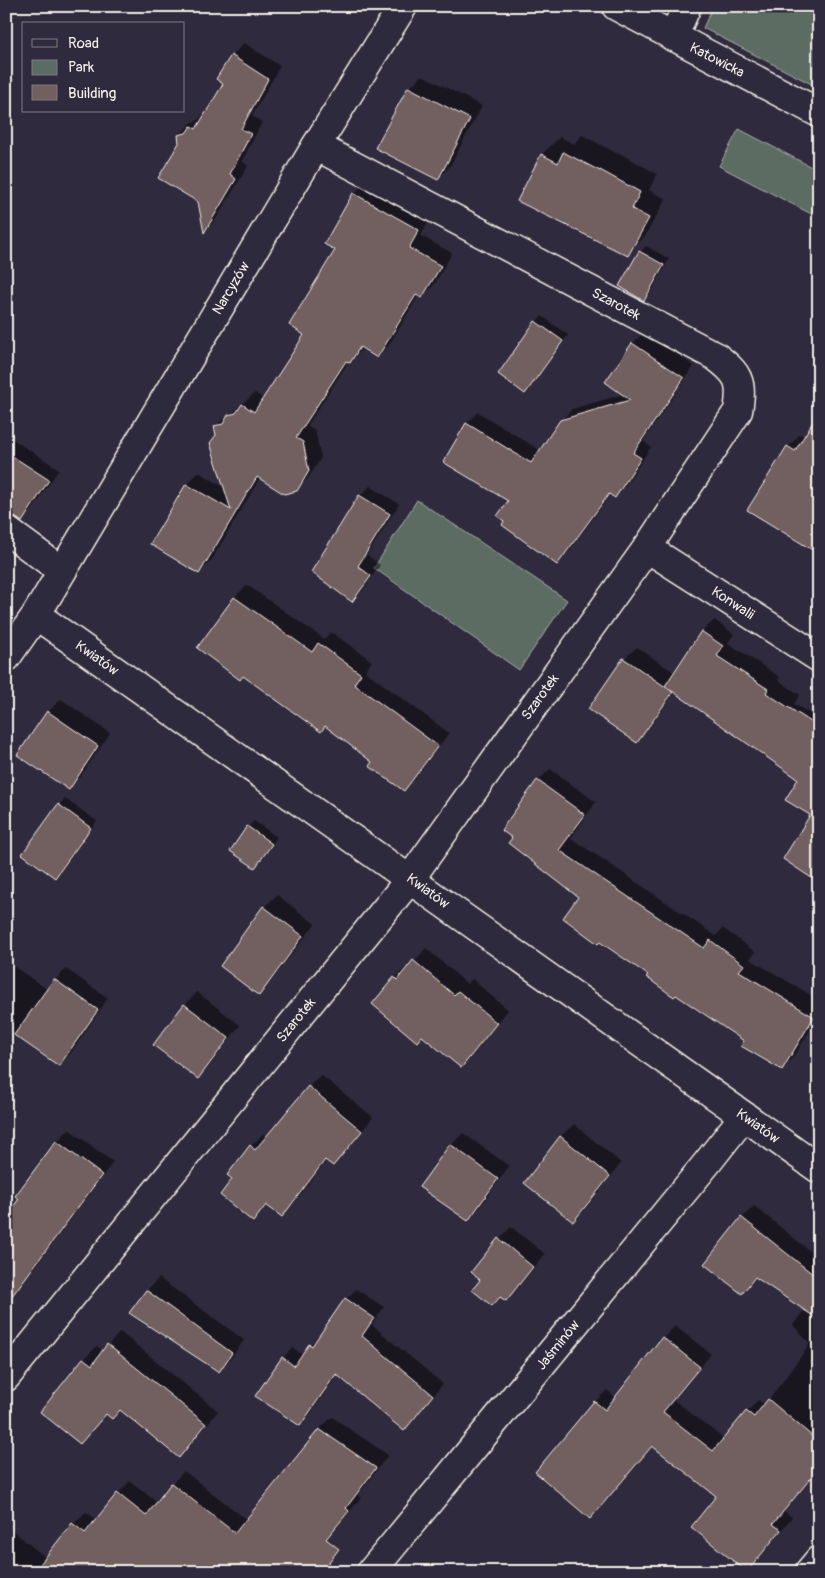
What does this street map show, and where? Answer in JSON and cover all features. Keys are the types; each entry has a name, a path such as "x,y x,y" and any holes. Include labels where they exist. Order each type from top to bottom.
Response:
{"street":[{"name":"Narcyzów","path":"6,658 36,614 316,146 403,6"},
{"name":"Katowicka","path":"616,6 673,38 819,113"},
{"path":"673,38 688,6"},
{"name":"Szarotek","path":"6,1377 410,879 647,548 738,411 741,394 738,380 729,367 715,356 316,146"},
{"path":"6,530 62,571"},
{"name":"Konwalii","path":"647,548 819,658"},
{"name":"Kwiatów","path":"36,614 819,1169"},
{"name":"Jaśminów","path":"370,1572 708,1163 744,1116"},
{"path":"809,1572 819,1560"}],"green space":[{"path":"713,6 819,6 819,88 703,28"},
{"path":"739,129 819,171 819,218 719,166"},
{"path":"417,500 567,600 519,670 374,568"}],"building":[{"path":"231,55 268,79 241,129 251,134 230,174 236,179 204,233 198,202 158,178 179,143 178,135 186,133 191,126 196,129 223,84 216,79"},
{"path":"408,87 470,119 438,180 375,148"},
{"path":"563,152 640,192 632,209 649,218 628,256 517,201 541,154 558,163"},
{"path":"353,193 419,230 409,248 441,266 422,298 416,295 377,358 360,347 350,363 346,361 296,438 303,442 309,471 297,491 284,494 257,477 199,574 150,544 186,484 231,510 210,443 216,435 214,426 223,424 228,415 236,413 242,404 254,412 304,335 289,325 335,250 324,244"},
{"path":"639,251 664,265 644,301 619,286"},
{"path":"535,321 563,341 525,394 498,374"},
{"path":"632,343 684,378 633,453 641,458 615,498 609,494 557,565 502,525 504,521 497,516 508,501 443,462 466,423 531,463 560,420 630,400 605,382"},
{"path":"819,412 819,554 747,510 787,446 795,451"},
{"path":"6,452 49,480 22,522 15,517 6,515"},
{"path":"359,495 390,514 358,566 371,576 352,602 311,572"},
{"path":"234,597 312,652 318,643 361,674 354,684 438,746 404,791 369,766 372,762 325,726 321,732 243,676 240,680 197,648"},
{"path":"701,631 723,646 717,656 768,689 766,693 819,727 819,883 783,859 810,815 785,800 798,779 665,686"},
{"path":"623,658 673,692 637,743 588,709"},
{"path":"47,711 98,746 69,790 17,755"},
{"path":"537,780 585,815 559,850 704,948 710,940 744,965 739,971 814,1017 782,1070 741,1046 744,1041 676,995 674,997 646,977 648,975 600,942 598,944 563,918 578,897 508,843 512,838 501,830"},
{"path":"58,804 91,828 55,878 22,854"},
{"path":"247,826 272,844 255,868 230,851"},
{"path":"263,906 303,936 259,996 220,966"},
{"path":"413,960 454,995 458,991 497,1023 461,1068 422,1036 417,1042 372,1004 394,977 397,980"},
{"path":"54,979 98,1010 59,1066 14,1035"},
{"path":"184,1004 229,1038 198,1079 153,1045"},
{"path":"308,1086 362,1131 333,1166 325,1160 282,1217 266,1205 253,1222 220,1195 232,1179 227,1175 250,1145 255,1150"},
{"path":"560,1136 610,1176 573,1222 524,1183"},
{"path":"56,1141 102,1175 6,1304 6,1216 19,1199 15,1196"},
{"path":"450,1144 498,1179 468,1221 419,1187"},
{"path":"741,1217 819,1279 819,1320 755,1277 742,1294 704,1264"},
{"path":"498,1238 533,1267 506,1301 500,1297 492,1306 472,1290 480,1280 471,1272"},
{"path":"146,1290 232,1353 219,1372 129,1313"},
{"path":"345,1298 374,1318 362,1336 433,1395 404,1431 336,1374 300,1426 255,1396 282,1357 294,1366 309,1344 312,1346"},
{"path":"662,1337 700,1367 663,1412 713,1451 746,1411 754,1417 768,1399 819,1442 819,1468 773,1524 781,1530 747,1572 691,1527 716,1496 652,1446 590,1519 535,1472 594,1401 605,1410"},
{"path":"107,1344 206,1424 179,1458 120,1410 112,1419 106,1414 80,1444 40,1412 83,1358 92,1365"},
{"path":"319,1429 376,1468 346,1508 349,1511 326,1539 339,1549 321,1572 34,1572 72,1523 85,1533 117,1493 146,1516 171,1483 235,1533"}]}
